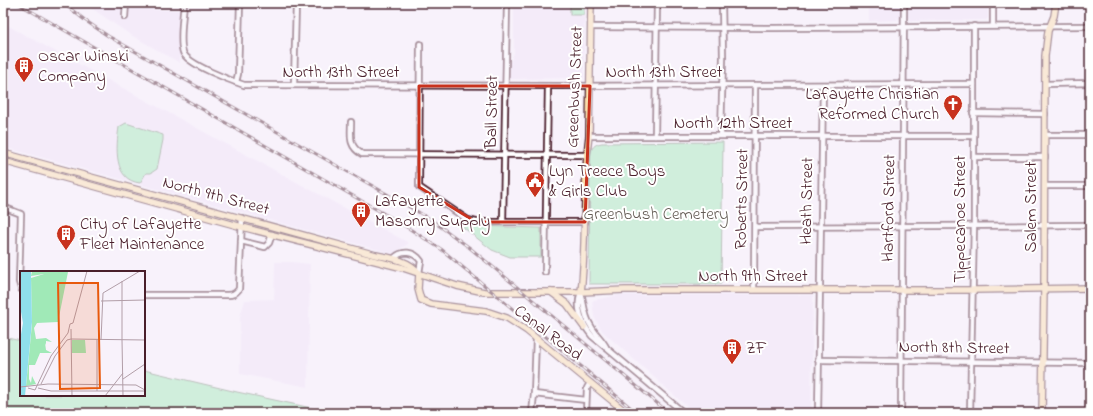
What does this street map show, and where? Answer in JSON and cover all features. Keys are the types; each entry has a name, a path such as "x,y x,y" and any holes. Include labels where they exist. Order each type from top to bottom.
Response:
{"main road":[{"name":"Greenbush Street","path":"581,292 587,154 590,136 591,3"},
{"name":"Salem Street","path":"1042,413 1046,45 1056,3"},
{"name":"North 9th Street","path":"3,153 376,255 394,258 413,266 419,273"},
{"name":"North 9th Street","path":"3,161 242,227 419,273 457,286 484,292 581,292 625,290 973,290 1090,288"},
{"name":"Canal Road","path":"419,273 418,295 421,300 426,303 476,309 498,314 517,324 626,413"},
{"path":"550,292 567,304 584,327"}],"street":[{"path":"125,17 126,3"},
{"name":"North 13th Street","path":"184,3 181,47 184,56 207,70 244,85 590,86 974,84"},
{"path":"236,82 238,74 240,3"},
{"path":"294,85 296,3"},
{"name":"Ball Street","path":"503,222 507,3"},
{"path":"655,136 657,3"},
{"path":"721,135 722,3"},
{"name":"Hartford Street","path":"901,413 904,3"},
{"path":"993,3 993,26"},
{"name":"Tippecanoe Street","path":"970,413 974,225 974,26"},
{"path":"591,27 1090,26"},
{"path":"420,44 418,187 468,220 476,222 585,222"},
{"path":"1045,84 1090,83"},
{"name":"Roberts Street","path":"754,290 756,136 755,85"},
{"name":"Heath Street","path":"818,413 821,135 823,85"},
{"path":"545,272 548,86"},
{"path":"973,113 1045,114"},
{"path":"351,122 352,145 356,151 362,154 587,154"},
{"path":"1045,135 1090,135"},
{"name":"North 12th Street","path":"590,136 974,136"},
{"path":"974,157 1045,157"},
{"path":"1044,186 1090,186"},
{"path":"3,207 21,214 20,286"},
{"path":"145,295 233,295 239,289 242,218"},
{"path":"755,227 1044,224 1090,225"},
{"path":"241,241 265,247 269,243 272,234"},
{"path":"394,258 404,252 417,256 421,261 419,273"},
{"path":"581,292 578,298 580,314 584,327 592,336 684,413"},
{"path":"581,292 586,318 606,347"},
{"path":"532,413 536,339"},
{"name":"North 8th Street","path":"818,360 1090,363"},
{"path":"586,413 587,388 590,383"},
{"path":"534,394 586,400"}],"highlighted area":[{"path":"419,86 590,86 585,222 476,222 419,187"}],"shaded area":[{"path":"84,3 153,3 154,10 180,10 180,63 129,34"},
{"path":"513,3 585,3 584,78 510,79 510,63 514,53"},
{"path":"869,3 988,3 988,18 986,20 911,21 909,18 869,21"},
{"path":"3,23 409,243 393,254 3,147"},
{"path":"275,262 310,264 308,387 240,374 240,316 245,300 274,299"},
{"path":"619,295 813,295 811,413 694,413 602,331 594,317 592,302 594,300"}],"green space":[{"path":"570,3 584,3 584,15 570,15"},
{"path":"126,123 163,135 157,169 151,173 146,173 140,183 131,181 125,176 118,161 117,144 119,127"},
{"name":"Greenbush Cemetery","path":"723,142 721,284 589,284 590,156 593,147 602,143"},
{"path":"462,221 472,226 541,228 541,257 510,257 492,250 459,224"},
{"path":"3,337 20,341 20,396 145,396 145,370 335,413 3,413"}],"railway":[{"path":"17,3 402,224 441,249 637,413"},
{"path":"63,3 108,36 430,219 470,248 669,413"}],"place":[{"name":"Oscar Winski Company","path":"24,83"},
{"name":"Lafayette Christian Reformed Church","path":"953,121"},
{"name":"Lyn Treece Boys & Girls Club","path":"535,198"},
{"name":"Lafayette Masonry Supply","path":"361,228"},
{"name":"City of Lafayette Fleet Maintenance","path":"66,251"},
{"name":"ZF","path":"732,365"}]}
